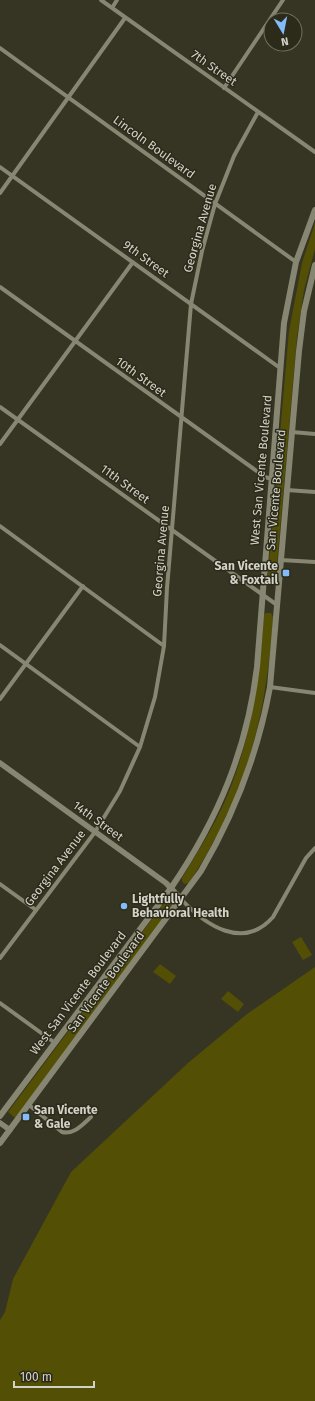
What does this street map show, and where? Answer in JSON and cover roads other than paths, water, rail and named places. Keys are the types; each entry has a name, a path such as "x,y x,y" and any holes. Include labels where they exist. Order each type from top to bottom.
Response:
{"main road":[{"name":"West San Vicente Boulevard","path":"0,1116 171,888 191,859 225,793 241,750 253,695 284,323 296,262 315,210"},
{"name":"San Vicente Boulevard","path":"0,1142 29,1105 201,871 215,848 239,799 265,716 270,687 298,351 304,312 315,265"}],"street":[{"name":"7th Street","path":"101,0 315,152"},
{"path":"112,8 118,0"},
{"path":"224,88 283,0"},
{"path":"0,193 125,18"},
{"name":"Lincoln Boulevard","path":"0,48 296,262"},
{"name":"Georgina Avenue","path":"0,958 95,832 120,791 140,746 155,697 164,646 167,588 191,304 202,251 215,204 234,156 258,112"},
{"name":"9th Street","path":"0,168 280,368"},
{"path":"0,444 133,262"},
{"name":"10th Street","path":"0,287 265,477 272,478"},
{"name":"11th Street","path":"0,407 172,531 262,592 277,605"},
{"path":"292,432 315,434"},
{"path":"287,490 315,492"},
{"path":"0,526 164,646"},
{"path":"281,560 315,562"},
{"path":"0,699 83,586"},
{"path":"0,645 140,746"},
{"path":"270,687 315,693"},
{"name":"14th Street","path":"0,763 171,888 181,899"},
{"path":"181,899 213,926 241,934 255,931 268,923 273,917 306,858 315,848"},
{"path":"0,884 36,910"},
{"path":"0,1003 55,1043"},
{"path":"29,1105 62,1132 67,1133 75,1131 91,1117"},
{"path":"0,1123 10,1130"}],"place":[{"name":"San Vicente & Foxtail","path":"286,573"},
{"name":"Lightfully Behavioral Health","path":"124,906"},
{"name":"San Vicente & Gale","path":"26,1117"}]}
